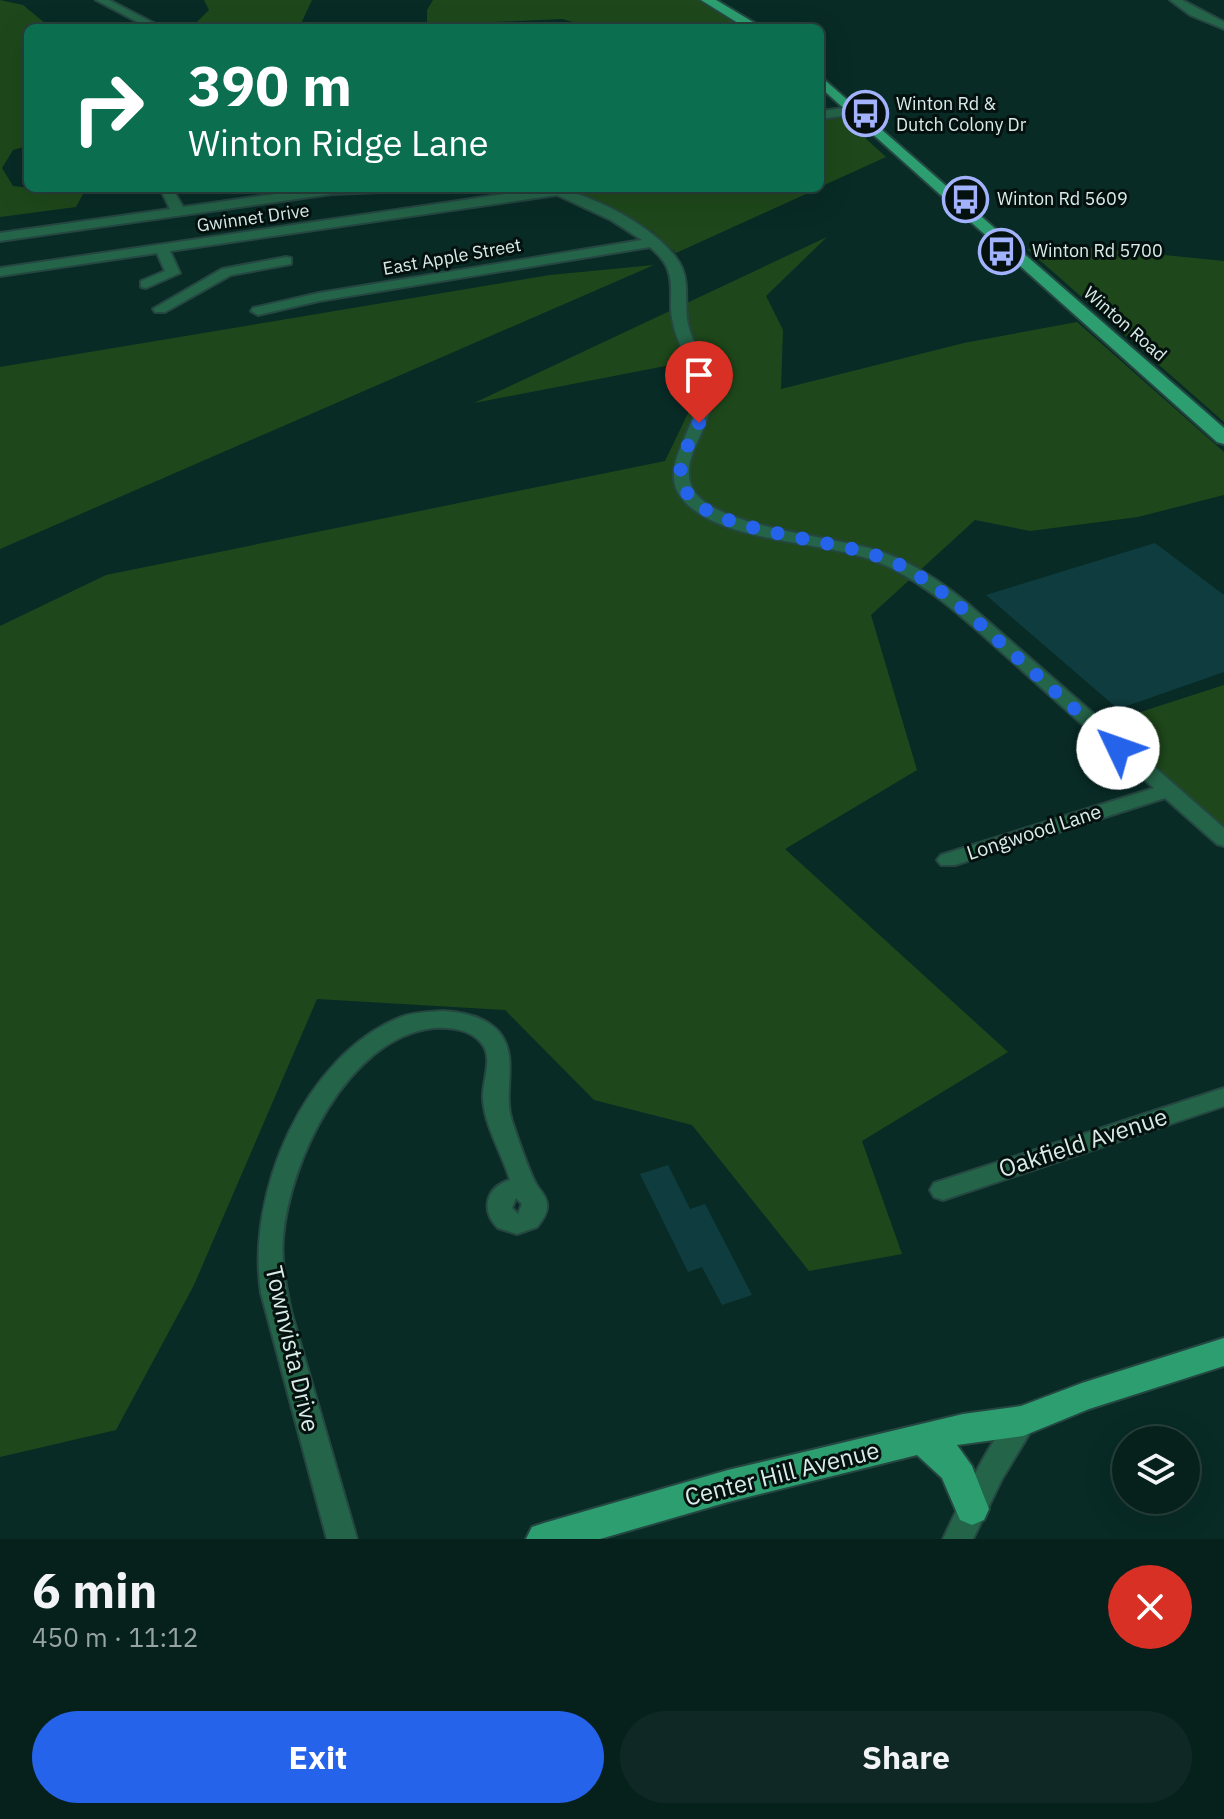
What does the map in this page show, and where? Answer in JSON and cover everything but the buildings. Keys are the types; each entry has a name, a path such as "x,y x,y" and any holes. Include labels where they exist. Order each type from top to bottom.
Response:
{"main road":[{"path":"707,0 749,24"},
{"name":"Winton Road","path":"824,84 1224,438"},
{"name":"Center Hill Avenue","path":"544,1539 728,1486 963,1429 1023,1421 1082,1397 1224,1352"},
{"path":"920,1440 937,1447 964,1481 965,1524"}],"street":[{"path":"101,0 150,24"},
{"path":"1175,0 1194,13 1224,26"},
{"path":"824,114 852,111"},
{"path":"168,192 178,211"},
{"path":"0,237 317,192"},
{"name":"Gwinnet Drive","path":"0,272 162,249 246,252 545,192"},
{"path":"560,192 596,208 653,242 675,267 682,331 703,391 702,414 679,469 683,486 694,501 728,520 865,551 919,576 961,607 1224,839"},
{"name":"East Apple Street","path":"258,311 319,297 653,242"},
{"path":"162,249 173,273"},
{"path":"160,309 227,272 246,252 286,261"},
{"path":"146,284 173,273 212,281"},
{"name":"Longwood Lane","path":"948,860 1166,791"},
{"name":"Townvista Drive","path":"342,1539 280,1320 270,1269 270,1237 276,1200 293,1149 342,1072 389,1030 433,1018 461,1020 492,1040 497,1051 500,1070 495,1092 497,1108 525,1191"},
{"name":"Oakfield Avenue","path":"943,1190 1224,1097"},
{"path":"965,1524 1023,1421"}],"green space":[{"path":"0,0 23,5 46,24 24,24 24,147 13,150 2,168 13,186 24,187 24,192 83,194 76,207 0,217"},
{"path":"204,0 312,0 301,24 195,24 209,10"},
{"path":"433,0 707,0 749,24 580,24 562,19 427,24 427,10"},
{"path":"842,117 886,157 824,185 824,119"},
{"path":"567,192 810,192 676,253 652,231"},
{"path":"827,237 766,296 783,330 781,389 964,343 1077,322 1224,452 1224,495 1138,517 1030,531 975,520 871,615 917,770 785,849 1008,1052 862,1141 902,1254 809,1271 692,1125 594,1100 505,1010 317,999 194,1285 116,1430 0,1457 0,626 106,575 665,461 690,409 681,363 474,403"},
{"path":"1095,248 1224,261 1224,422 1027,249"},
{"path":"654,265 0,549 0,367 550,275"},
{"path":"1224,685 1224,839 1094,727"}],"place":[{"name":"Winton Rd & Dutch Colony Dr","path":"865,114"},
{"name":"Winton Rd 5609","path":"966,199"},
{"name":"Winton Rd 5700","path":"1001,251"}],"route":[{"path":"699,423 679,469 683,486 703,508 736,522 865,551 919,576 961,607 1118,748"}]}
